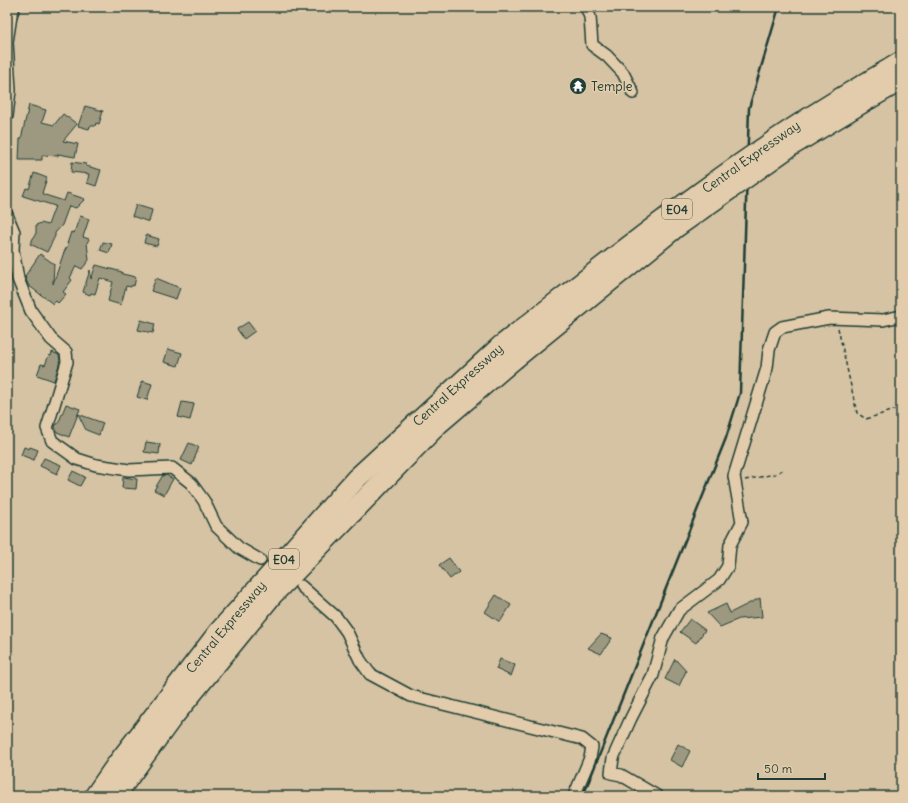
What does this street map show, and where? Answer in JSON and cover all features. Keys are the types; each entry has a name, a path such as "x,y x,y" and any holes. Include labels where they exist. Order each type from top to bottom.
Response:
{"highway":[{"name":"Central Expressway","path":"95,796 118,763 218,633 357,478 507,352 676,227 866,92 901,62"},
{"name":"Central Expressway","path":"866,92 901,80"},
{"name":"Central Expressway","path":"115,796 170,719 273,594 507,352"}],"street":[{"path":"7,116 10,90 7,42 14,7"},
{"path":"586,7 590,17 592,45 607,56 623,73 633,93"},
{"path":"7,216 14,232 13,250 18,279 31,311 51,339 66,352 67,362 47,428 52,441 77,459 96,465 129,470 172,468 190,483 204,501 216,526 239,548 260,560"},
{"path":"657,796 621,775 611,773 613,758 631,718 653,676 664,638 679,610 719,580 728,566 730,545 742,522 734,476 767,368 769,350 775,332 782,327 829,318 883,320 901,316"},
{"path":"301,586 336,617 347,632 360,660 370,674 411,696 582,739 592,747 590,758 574,796"}],"path":[{"path":"836,318 857,413 866,419 901,409"},
{"path":"735,482 775,474 784,469"}],"building":[{"path":"29,105 46,110 42,122 54,125 63,114 77,124 63,141 78,144 75,157 58,154 58,156 42,155 42,160 19,160 20,139"},
{"path":"85,106 103,111 99,124 96,123 95,126 90,126 89,129 78,126"},
{"path":"72,162 86,164 86,166 101,170 96,186 87,183 89,174 71,172"},
{"path":"34,173 47,178 42,193 45,195 64,201 67,193 85,199 76,208 69,206 62,225 55,233 47,252 30,244 36,233 36,225 41,223 48,225 55,206 23,196 26,188 29,189"},
{"path":"136,205 152,210 149,222 132,216"},
{"path":"80,216 89,219 83,237 89,239 87,243 89,260 82,269 76,266 70,278 72,280 63,292 66,294 58,303 56,301 53,304 28,285 25,276 40,254 54,264 53,284 64,252 68,245 71,232 74,233"},
{"path":"146,235 159,239 157,246 144,243"},
{"path":"103,242 112,244 109,253 100,250"},
{"path":"96,265 136,277 134,286 126,286 121,305 108,301 113,282 100,278 95,294 91,293 90,295 83,292 90,270 91,279"},
{"path":"156,278 180,288 176,299 151,291"},
{"path":"141,320 155,324 153,333 138,330"},
{"path":"248,322 255,331 244,339 237,329"},
{"path":"168,349 182,353 178,366 164,362"},
{"path":"52,352 59,355 60,361 54,381 37,375 41,364 45,365 49,355 51,356"},
{"path":"142,381 152,384 147,400 137,397"},
{"path":"182,402 194,404 190,420 178,417"},
{"path":"66,404 80,409 69,437 57,432 55,427 56,424 58,424"},
{"path":"78,414 103,423 99,435 86,430"},
{"path":"146,442 160,444 159,454 144,452"},
{"path":"189,443 199,447 192,465 181,460"},
{"path":"24,447 29,449 30,447 38,450 34,460 21,455"},
{"path":"44,458 61,465 57,474 40,466"},
{"path":"73,471 85,477 80,486 68,480"},
{"path":"163,475 173,479 164,495 154,490"},
{"path":"123,477 137,479 136,489 122,488"},
{"path":"449,558 459,572 450,579 439,565"},
{"path":"496,595 511,605 500,622 485,612"},
{"path":"760,598 762,617 739,619 720,627 707,613 726,604 730,613"},
{"path":"690,619 705,630 696,643 680,632"},
{"path":"601,634 612,638 601,654 588,648"},
{"path":"500,659 515,665 511,676 496,669"},
{"path":"675,659 686,671 679,686 665,679"},
{"path":"678,744 690,751 682,767 670,760"}],"railway":[{"path":"583,796 726,438 740,393 749,108 779,7"}],"place":[{"name":"Temple","path":"578,86"}]}
